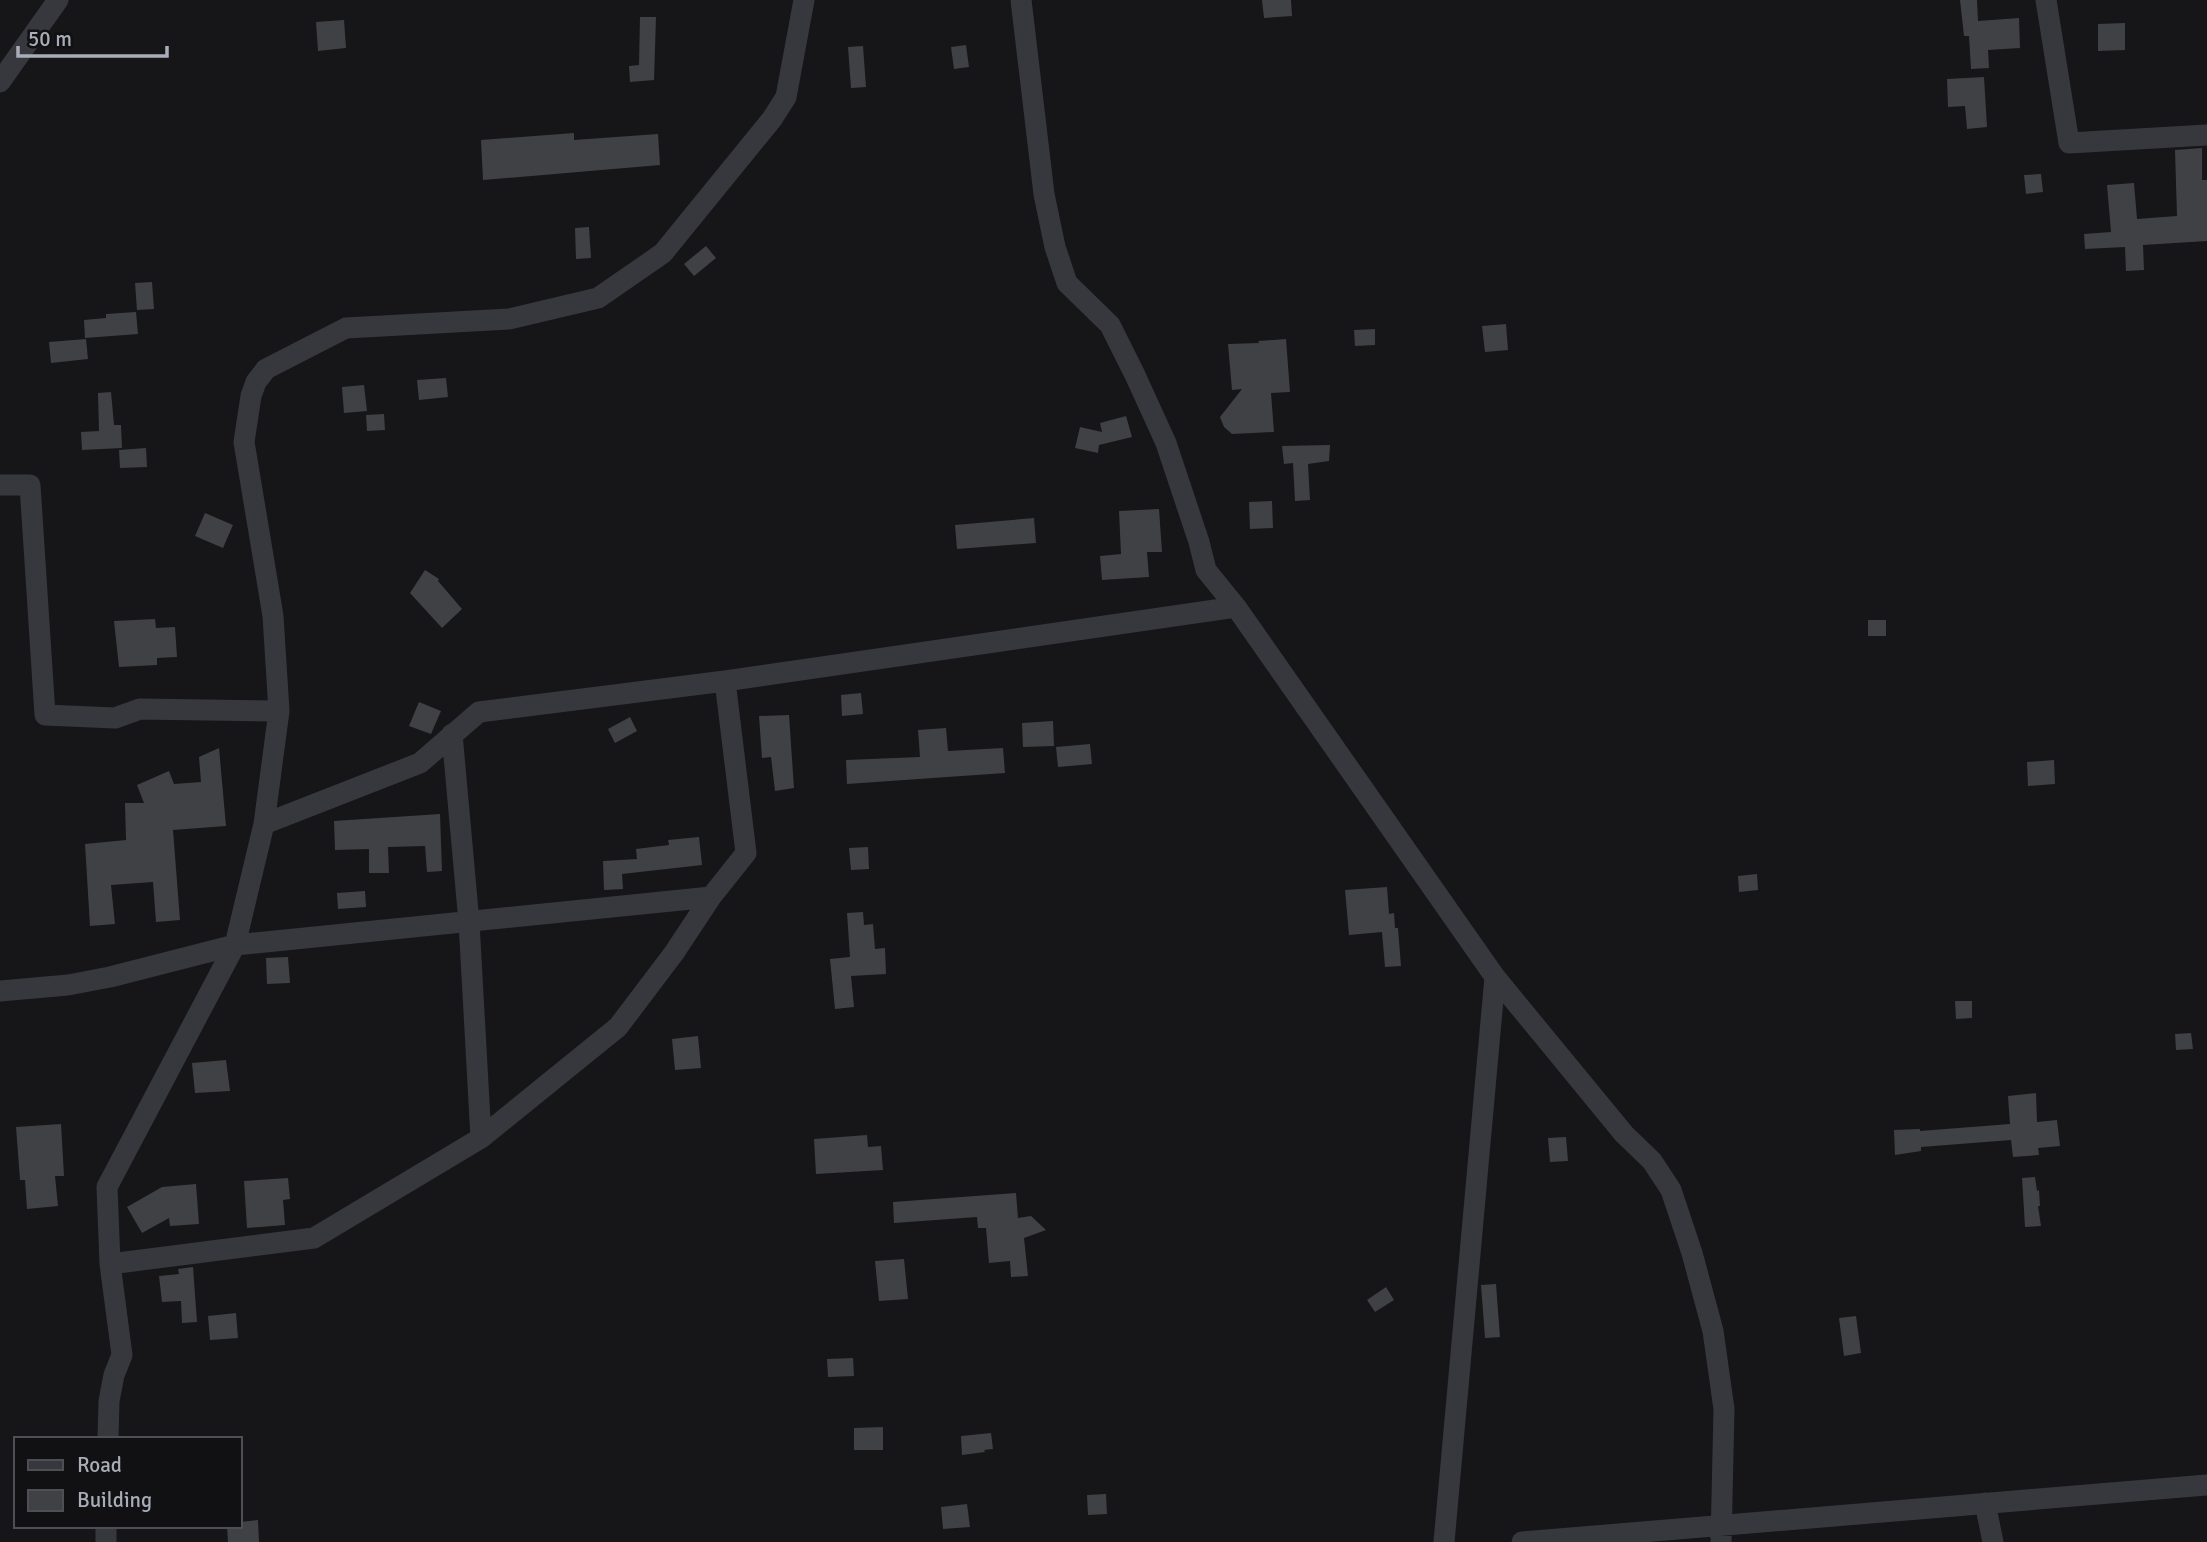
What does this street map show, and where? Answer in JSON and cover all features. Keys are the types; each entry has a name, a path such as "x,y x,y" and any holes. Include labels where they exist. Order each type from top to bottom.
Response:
{"street":[{"path":"0,82 58,0"},
{"path":"108,1437 109,1401 114,1375 122,1355 110,1264 107,1186 235,945 264,824 279,711 273,616 244,442 251,396 256,382 266,369 346,328 509,319 598,298 663,253 772,119 786,97 804,0"},
{"path":"1021,0 1044,194 1055,247 1067,284 1110,326 1135,375 1166,443 1206,570 1236,607 1495,977 1624,1134 1652,1161 1671,1190 1692,1253 1713,1331 1724,1409 1720,1533"},
{"path":"2046,0 2069,143 2207,135"},
{"path":"0,485 30,485 45,715 115,718 140,709 279,711"},
{"path":"264,824 420,764 480,712 725,681 1236,607"},
{"path":"110,1264 314,1238 481,1138 618,1027 674,953 711,897 746,853 725,681"},
{"path":"452,734 469,922 481,1138"},
{"path":"0,991 68,985 110,977 235,945 711,897"},
{"path":"1444,1542 1495,977"},
{"path":"1522,1542 1720,1533 1985,1503 2207,1485"},
{"path":"1985,1503 1993,1542"}],"building":[{"path":"1262,0 1291,0 1292,16 1264,18"},
{"path":"1960,0 1977,0 1978,21 2019,18 2020,48 1988,50 1989,68 1971,69 1969,36 1964,36"},
{"path":"640,17 656,17 654,80 630,82 629,66 639,65"},
{"path":"344,20 346,48 318,51 316,22"},
{"path":"2125,23 2125,50 2098,51 2098,24"},
{"path":"966,45 969,67 954,69 951,47"},
{"path":"863,46 866,87 851,88 848,47"},
{"path":"1984,77 1987,127 1967,129 1965,106 1948,107 1947,79"},
{"path":"574,133 574,140 658,134 660,165 483,180 481,140"},
{"path":"2202,148 2202,180 2207,180 2207,241 2143,245 2144,270 2126,271 2125,247 2085,249 2084,234 2111,232 2107,185 2134,183 2137,219 2177,216 2175,150"},
{"path":"2041,174 2043,192 2026,194 2024,175"},
{"path":"589,227 591,258 576,259 575,228"},
{"path":"706,246 716,258 694,276 684,264"},
{"path":"152,282 154,309 137,310 135,283"},
{"path":"136,312 138,334 85,338 84,320 106,318 106,314"},
{"path":"1506,324 1508,350 1485,352 1482,326"},
{"path":"1375,329 1375,345 1355,346 1354,330"},
{"path":"86,339 88,359 51,363 49,342"},
{"path":"1286,339 1290,392 1271,393 1274,432 1232,434 1224,427 1220,417 1242,389 1232,390 1228,344"},
{"path":"446,378 448,397 419,400 417,380"},
{"path":"364,385 367,411 344,413 342,387"},
{"path":"111,392 114,425 121,425 122,448 82,450 81,432 99,431 98,393"},
{"path":"384,414 385,430 367,431 366,415"},
{"path":"1126,416 1132,437 1099,445 1098,453 1075,448 1080,427 1102,432 1100,423"},
{"path":"1330,445 1329,461 1308,464 1310,500 1295,501 1293,463 1284,464 1282,446"},
{"path":"146,448 147,467 120,468 119,450"},
{"path":"1272,501 1273,528 1250,529 1249,502"},
{"path":"1159,509 1162,552 1147,552 1149,577 1102,580 1100,556 1121,554 1119,511"},
{"path":"205,513 233,525 223,548 195,536"},
{"path":"1034,518 1036,543 957,549 955,525"},
{"path":"425,570 439,579 462,609 442,628 410,593"},
{"path":"155,619 156,628 175,627 177,657 157,658 157,665 119,667 114,621"},
{"path":"1868,620 1886,620 1886,636 1868,636"},
{"path":"861,693 863,714 842,716 841,695"},
{"path":"419,702 441,711 431,734 409,726"},
{"path":"789,715 794,788 775,791 771,757 762,758 759,716"},
{"path":"630,717 637,731 615,743 608,729"},
{"path":"1053,721 1054,746 1023,747 1022,723"},
{"path":"946,728 948,751 1003,748 1005,773 847,784 846,760 920,757 918,730"},
{"path":"1090,744 1092,764 1058,767 1056,747"},
{"path":"219,748 226,826 173,830 180,920 156,922 153,882 111,885 115,924 90,926 85,844 126,840 125,803 144,803 137,785 169,771 174,784 201,782 199,757"},
{"path":"2054,760 2055,784 2028,786 2027,762"},
{"path":"440,814 442,871 427,872 425,846 388,847 389,873 369,873 369,849 335,850 334,821"},
{"path":"699,837 702,865 622,874 623,889 604,890 603,861 637,859 636,849 669,845 668,840"},
{"path":"868,847 869,869 851,870 849,848"},
{"path":"1757,874 1758,890 1739,892 1738,876"},
{"path":"1387,887 1389,914 1394,913 1395,928 1398,928 1401,966 1385,967 1382,932 1349,935 1345,890"},
{"path":"365,891 366,907 338,909 337,893"},
{"path":"863,912 864,925 873,924 875,949 885,948 886,974 851,976 854,1007 835,1009 830,959 850,957 847,913"},
{"path":"288,957 290,983 267,984 266,958"},
{"path":"1955,1001 1972,1001 1972,1018 1956,1019"},
{"path":"2191,1033 2193,1049 2176,1050 2175,1034"},
{"path":"698,1036 701,1068 675,1070 672,1039"},
{"path":"226,1060 230,1091 195,1093 192,1063"},
{"path":"2036,1093 2037,1122 2057,1120 2060,1146 2038,1148 2039,1155 2013,1157 2011,1140 1921,1147 1921,1151 1895,1155 1894,1130 1920,1131 2010,1124 2008,1096"},
{"path":"61,1124 64,1176 55,1176 58,1206 27,1209 25,1180 20,1180 16,1127"},
{"path":"867,1135 868,1147 881,1146 883,1170 816,1174 814,1139"},
{"path":"1566,1137 1568,1161 1550,1162 1548,1138"},
{"path":"2035,1177 2037,1191 2039,1190 2041,1226 2025,1227 2022,1178"},
{"path":"288,1178 290,1199 283,1200 285,1225 247,1228 244,1181"},
{"path":"196,1184 199,1224 170,1226 169,1218 142,1233 127,1207 162,1187"},
{"path":"1016,1193 1018,1218 1031,1216 1046,1230 1024,1238 1028,1276 1011,1277 1010,1261 989,1263 986,1228 978,1228 977,1217 894,1223 893,1202"},
{"path":"904,1259 908,1299 879,1301 875,1261"},
{"path":"193,1267 197,1322 182,1323 181,1301 162,1302 159,1276 179,1274 178,1269"},
{"path":"1496,1284 1500,1337 1485,1338 1481,1285"},
{"path":"1386,1287 1394,1300 1375,1312 1367,1300"},
{"path":"236,1313 238,1338 210,1340 208,1316"},
{"path":"1856,1316 1861,1353 1844,1356 1839,1318"},
{"path":"853,1358 854,1376 828,1377 827,1359"},
{"path":"883,1427 883,1450 854,1450 854,1428"},
{"path":"991,1433 993,1449 962,1455 961,1436"},
{"path":"1106,1494 1107,1514 1088,1515 1087,1495"},
{"path":"967,1504 970,1527 943,1529 941,1507"},
{"path":"258,1520 259,1542 228,1542 227,1528 242,1528 242,1522"}]}
